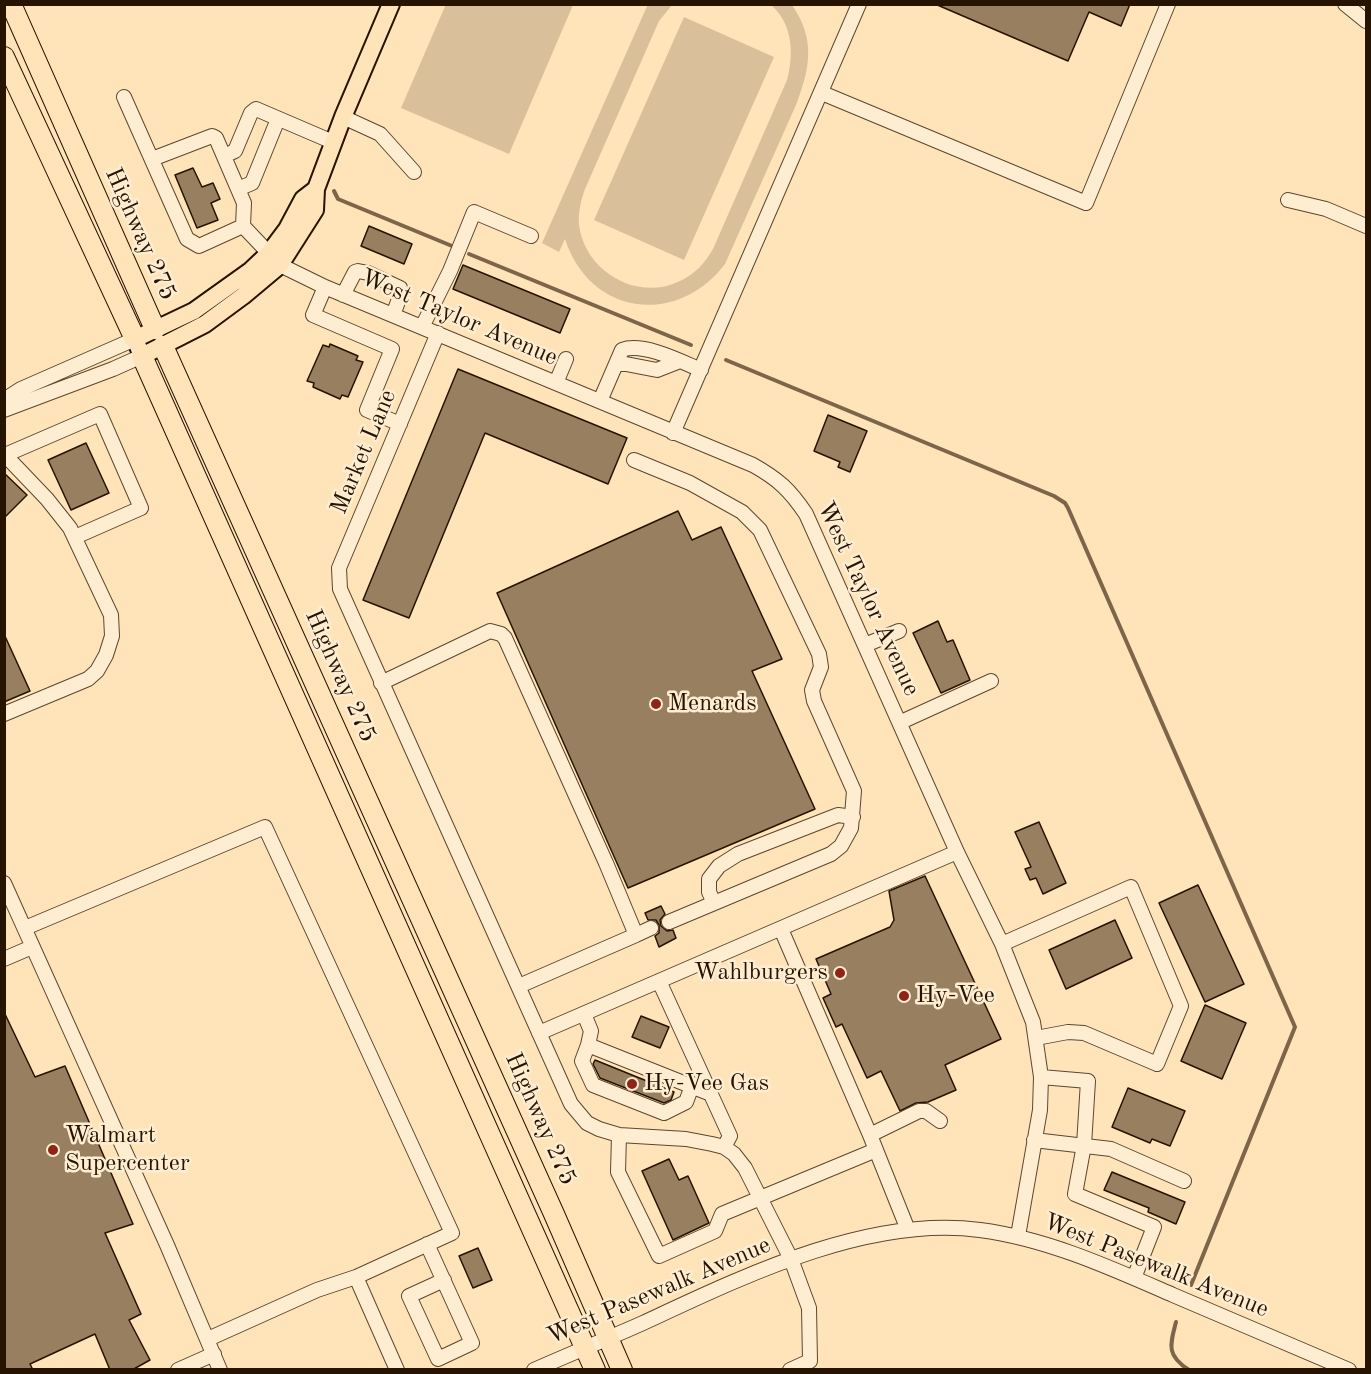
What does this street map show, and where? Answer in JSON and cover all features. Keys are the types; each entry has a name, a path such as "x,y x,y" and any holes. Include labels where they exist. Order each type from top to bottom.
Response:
{"highway":[{"name":"Highway 275","path":"11,4 622,1370"},
{"name":"Highway 275","path":"4,57 139,347 595,1370"}],"main road":[{"path":"139,347 159,338 250,271 274,259 303,199 316,189 343,117 391,4"}],"street":[{"path":"674,433 859,4"},
{"path":"822,93 1086,203 1168,4"},
{"path":"1345,4 1366,21"},
{"path":"123,97 187,239 199,246 243,226"},
{"path":"224,156 235,151 251,113 256,109 333,142"},
{"path":"343,117 380,134 414,171"},
{"path":"238,189 252,183 278,119"},
{"path":"152,159 212,136 216,138 244,203 243,226 274,259"},
{"path":"1288,200 1326,209 1366,226"},
{"path":"422,327 450,271 474,212 531,236"},
{"name":"West Taylor Avenue","path":"274,259 343,295 753,465 776,478 793,495 806,514 901,722 957,852 1002,944 1033,1022 1041,1077 1040,1110 1018,1236"},
{"path":"343,295 355,272 368,273 400,288 393,315"},
{"path":"325,287 313,315 392,349 367,410 400,424"},
{"name":"Market Lane","path":"381,683 340,589 339,568 438,333"},
{"path":"4,400 21,389 139,347"},
{"path":"4,410 113,369 139,347"},
{"path":"600,402 622,350 628,347 661,354 701,370"},
{"path":"556,383 566,359"},
{"path":"4,714 88,679 106,656 112,636 111,615 75,537 48,499 5,454 100,414 141,508 75,537"},
{"path":"634,460 690,483 742,512 760,530 819,654 821,668 812,690 813,701 854,791 851,828 842,846 831,854 669,922"},
{"path":"636,935 530,693 505,638 501,634 490,631 485,633 381,683 458,848 571,1104 587,1123 619,1135 686,1139 724,1147 740,1161 791,1259 810,1308 810,1361 790,1370"},
{"path":"865,645 899,631"},
{"path":"901,722 991,681"},
{"path":"714,903 709,892 709,879 725,862 838,815 853,817"},
{"path":"25,928 265,827 452,1233 356,1278 316,1290 208,1339"},
{"path":"539,1034 957,852"},
{"path":"4,882 220,1370"},
{"path":"1002,944 1131,887 1181,1006 1157,1064 1084,1032 1068,1032 1036,1038"},
{"path":"519,986 651,928"},
{"path":"781,929 870,1135 908,1230"},
{"path":"4,959 32,947"},
{"path":"659,981 730,1136 724,1147"},
{"path":"584,1014 591,1031 582,1061 593,1085 664,1113 686,1102 692,1086"},
{"path":"588,1045 711,1094"},
{"path":"1041,1077 1088,1081 1084,1145 1075,1194 1154,1227 1134,1278"},
{"path":"870,1135 920,1111 926,1111 940,1121"},
{"path":"619,1135 618,1172 659,1256 715,1231 722,1214 876,1150"},
{"path":"1034,1140 1112,1149 1184,1180"},
{"name":"West Pasewalk Avenue","path":"534,1370 791,1259 864,1238 908,1230 947,1228 1018,1236 1056,1247 1349,1370"},
{"path":"427,1244 444,1280 472,1343 438,1359 409,1296 444,1280"},
{"path":"356,1278 397,1370"},
{"path":"178,1370 214,1354"}],"shaded area":[{"path":"446,4 573,5 509,154 401,108"},
{"path":"648,4 672,5 659,21 585,189 579,216 583,242 591,257 603,269 631,285 647,288 664,287 680,281 699,268 713,249 787,80 791,60 788,30 771,5 792,5 805,30 808,54 805,79 796,105 725,264 705,284 683,298 660,304 636,304 614,297 594,284 577,265 565,239 559,252 542,243"},
{"path":"684,17 774,57 684,260 594,220"}],"building":[{"path":"935,4 1130,4 1121,26 1089,12 1068,61"},
{"path":"193,168 202,187 213,183 220,199 211,203 218,220 197,228 175,175"},
{"path":"369,226 412,244 404,264 361,246"},
{"path":"463,265 570,309 560,333 453,289"},
{"path":"330,344 358,356 356,360 363,362 348,397 342,395 340,399 313,387 314,383 307,381 323,345 329,347"},
{"path":"458,369 627,438 608,484 485,433 409,618 363,600"},
{"path":"828,415 867,431 850,472 838,467 840,462 814,451"},
{"path":"86,443 109,493 71,510 48,460"},
{"path":"4,473 27,495 4,518"},
{"name":"Menards","path":"678,511 692,540 721,527 782,659 752,671 815,809 628,888 497,593"},
{"path":"938,621 947,642 953,640 970,680 941,693 913,633"},
{"path":"4,634 30,691 4,702"},
{"path":"1039,822 1066,883 1043,894 1036,878 1030,880 1025,869 1031,867 1015,832"},
{"name":"Hy-Vee","path":"925,876 1001,1039 945,1065 956,1090 928,1102 916,1103 900,1111 881,1071 867,1078 842,1024 836,1027 823,998 831,994 816,959 890,927 894,920 889,891"},
{"path":"1198,885 1244,984 1205,1002 1159,903"},
{"path":"661,906 665,914 660,920 661,926 667,931 673,930 676,938 659,947 655,936 659,933 659,925 656,920 648,920 645,913"},
{"path":"1115,920 1132,958 1066,989 1049,950"},
{"path":"1205,1005 1246,1023 1222,1079 1181,1061"},
{"name":"Walmart Supercenter","path":"4,1012 35,1077 65,1066 133,1224 105,1233 141,1314 129,1320 150,1360 132,1370 110,1370 95,1334 30,1364 33,1370 4,1370"},
{"path":"641,1016 669,1027 660,1048 632,1037"},
{"path":"595,1060 674,1092 671,1100 664,1103 600,1078 593,1064"},
{"path":"1128,1088 1185,1111 1170,1146 1152,1139 1150,1143 1112,1127"},
{"path":"669,1159 679,1180 688,1176 709,1223 673,1240 642,1171"},
{"path":"1112,1172 1185,1202 1176,1224 1148,1212 1149,1208 1104,1190"},
{"path":"478,1248 492,1280 473,1288 459,1256"}],"waterway":[{"path":"334,191 338,199 452,246"},
{"path":"469,254 691,345"},
{"path":"726,360 1054,496 1065,503 1068,508 1295,1027 1191,1285"},
{"path":"1176,1322 1171,1343 1173,1354 1189,1370"}],"place":[{"name":"Menards","path":"656,704"},
{"name":"Wahlburgers","path":"840,973"},
{"name":"Hy-Vee","path":"904,996"},
{"name":"Hy-Vee Gas","path":"632,1084"},
{"name":"Walmart Supercenter","path":"53,1150"}]}
